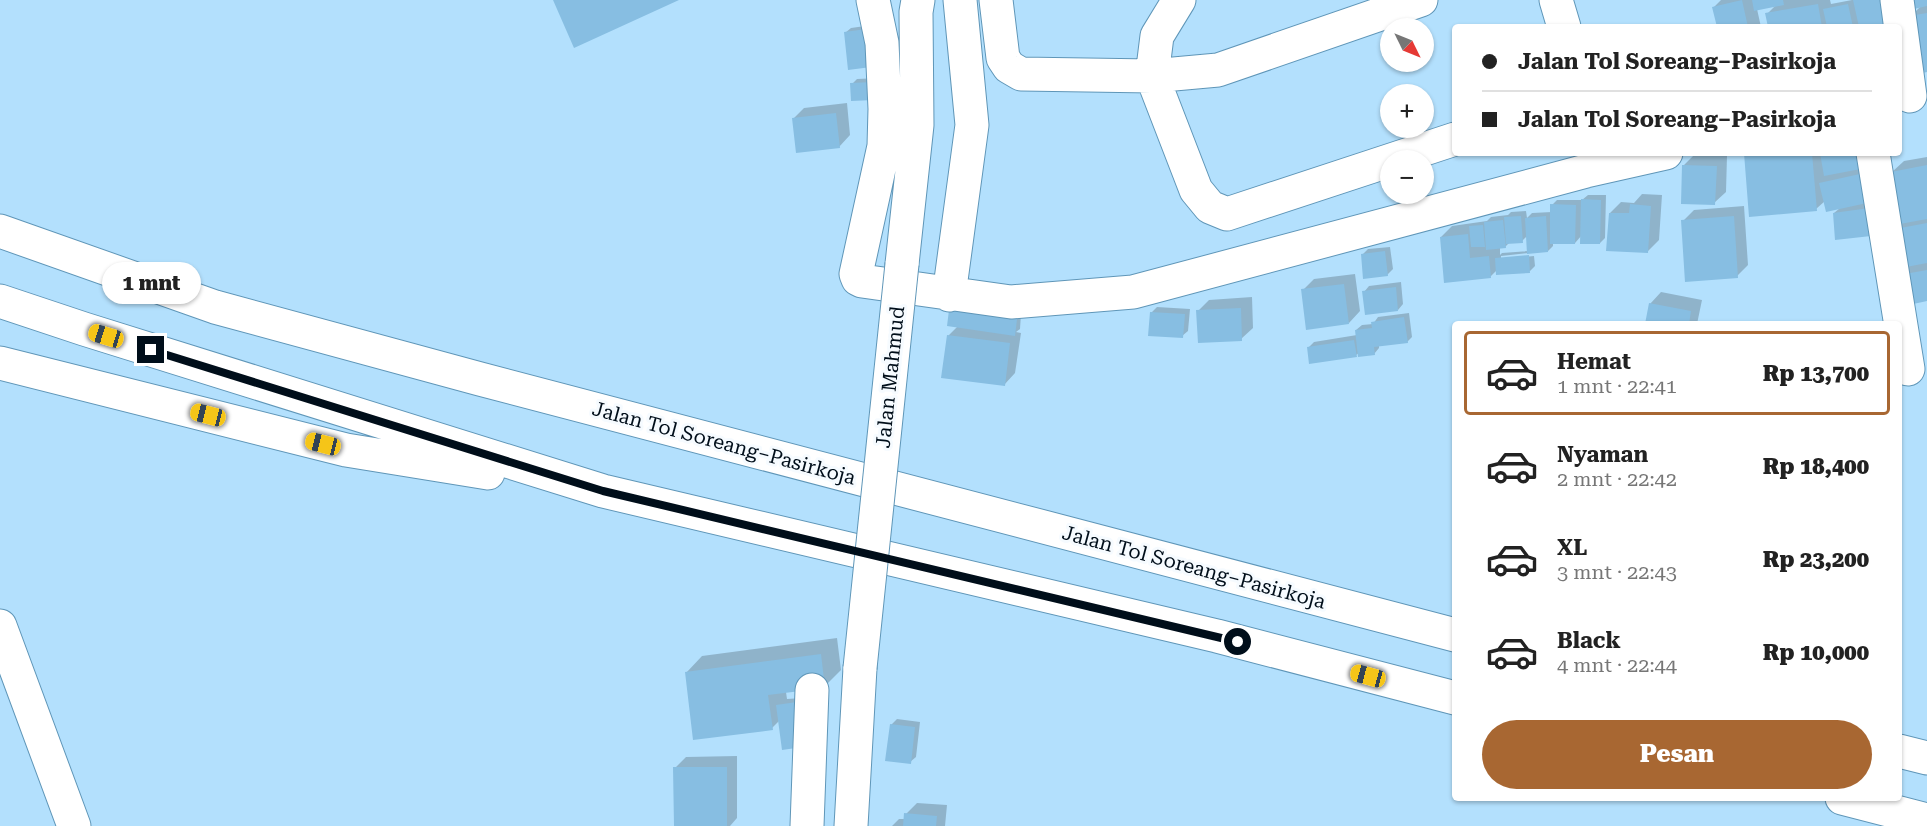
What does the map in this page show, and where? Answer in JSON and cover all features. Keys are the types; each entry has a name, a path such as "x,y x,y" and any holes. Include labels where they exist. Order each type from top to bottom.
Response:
{"main road":[{"path":"873,0 882,43 884,146 856,274 862,281 1011,302 1133,292 1586,171 1653,156"},
{"name":"Jalan Mahmud","path":"851,826 860,668 916,125 916,12 918,0"},
{"path":"950,295 972,124 960,0"},
{"path":"996,0 1003,58 1009,67 1021,74 1152,76 1218,70 1421,0"},
{"path":"1179,0 1157,36 1152,76 1196,190 1210,207 1227,214 1452,140"},
{"path":"1556,0 1563,24"},
{"path":"1897,0 1901,24"},
{"path":"1902,32 1912,95"},
{"path":"1873,156 1900,321"},
{"name":"Jalan Tol Soreang–Pasirkoja","path":"0,229 37,245 215,307 480,379 1452,634"},
{"path":"0,301 603,491 1217,636 1452,697"},
{"path":"1902,332 1908,369"},
{"path":"0,363 346,450 603,491"},
{"path":"0,626 74,826"},
{"path":"807,826 812,690"},
{"path":"1902,752 1927,758"},
{"path":"1854,801 1927,820"}],"building":[{"path":"553,0 679,0 574,48"},
{"path":"1742,0 1747,24 1716,24 1712,7"},
{"path":"1752,0 1783,0 1784,5 1754,11"},
{"path":"1853,0 1885,0 1887,24 1858,24"},
{"path":"1912,0 1927,0 1927,6 1914,9"},
{"path":"1818,4 1821,24 1767,24 1765,13"},
{"path":"1848,4 1852,24 1826,24 1823,9"},
{"path":"1927,13 1927,72 1918,74 1909,16"},
{"path":"874,28 879,66 848,70 844,32"},
{"path":"874,82 874,100 851,101 850,83"},
{"path":"836,113 840,148 796,153 792,118"},
{"path":"1744,156 1812,156 1817,211 1749,217"},
{"path":"1821,156 1869,156 1871,167 1824,176"},
{"path":"1682,165 1717,166 1715,205 1681,204"},
{"path":"1927,165 1927,219 1900,224 1891,172"},
{"path":"1869,172 1876,201 1826,212 1819,183"},
{"path":"1581,199 1601,200 1600,244 1580,244"},
{"path":"1550,204 1576,205 1575,244 1550,244"},
{"path":"1630,204 1651,206 1648,253 1606,251 1609,213 1629,213"},
{"path":"1877,207 1880,235 1835,240 1833,213"},
{"path":"1521,216 1523,243 1506,244 1504,217"},
{"path":"1546,216 1548,252 1527,254 1525,218"},
{"path":"1734,216 1738,278 1685,282 1681,220"},
{"path":"1503,220 1506,248 1486,250 1484,222"},
{"path":"1927,223 1927,263 1901,268 1895,229"},
{"path":"1483,225 1485,247 1471,247 1469,226"},
{"path":"1468,234 1470,258 1489,256 1491,278 1444,283 1440,237"},
{"path":"1385,251 1388,276 1363,279 1361,254"},
{"path":"1529,255 1530,273 1496,275 1495,258"},
{"path":"1927,270 1927,301 1904,306 1899,275"},
{"path":"1344,284 1349,324 1306,330 1301,289"},
{"path":"1396,287 1398,311 1365,315 1362,291"},
{"path":"1649,303 1691,311 1689,321 1646,321"},
{"path":"1241,308 1242,341 1198,343 1196,310"},
{"path":"949,310 1017,319 1015,336 947,326"},
{"path":"1150,312 1185,314 1183,338 1148,336"},
{"path":"1404,317 1408,343 1374,347 1375,355 1358,357 1355,330 1372,328 1371,322"},
{"path":"947,335 1010,343 1005,386 941,378"},
{"path":"1354,340 1357,357 1309,364 1307,347"},
{"path":"821,654 825,688 768,695 773,730 693,740 685,672"},
{"path":"797,702 803,747 782,750 776,705"},
{"path":"890,724 915,727 911,764 885,761"},
{"path":"673,767 727,767 727,826 674,826"},
{"path":"904,813 937,816 936,826 903,826"}],"route":[{"path":"151,350 603,491 1238,642"}]}
